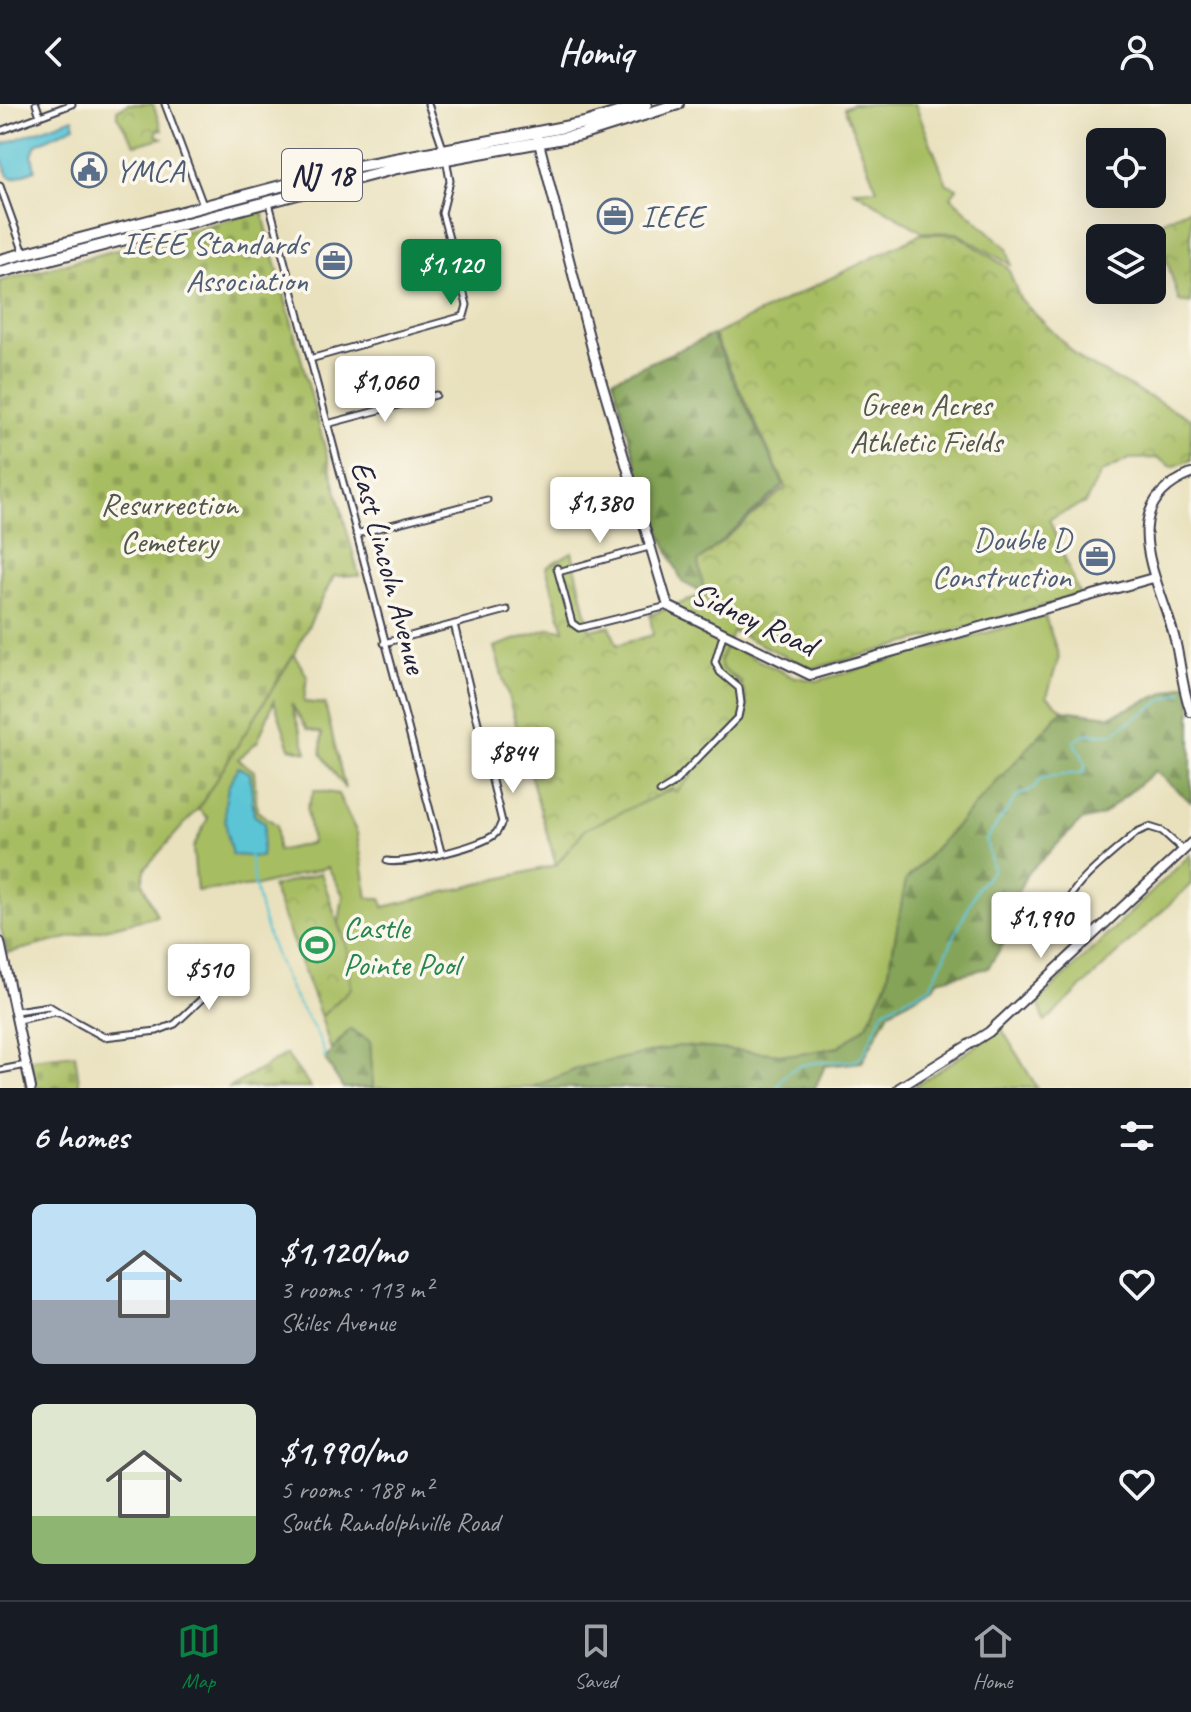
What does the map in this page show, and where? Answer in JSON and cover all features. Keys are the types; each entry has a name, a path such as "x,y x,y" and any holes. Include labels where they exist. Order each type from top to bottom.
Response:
{"highway":[{"name":"NJ 18","path":"0,272 383,172 538,138 646,104"},
{"name":"NJ 18","path":"0,260 443,147 608,128 678,104"}],"street":[{"path":"36,104 40,116"},
{"path":"0,131 72,104"},
{"path":"165,104 203,206"},
{"path":"310,359 464,316 467,305 442,213 450,181 447,160 428,104"},
{"name":"Sidney Road","path":"538,138 649,547 668,606 799,673 821,674 1153,578"},
{"path":"0,186 24,254"},
{"name":"East Lincoln Avenue","path":"268,202 441,852"},
{"path":"327,424 436,395"},
{"path":"1191,474 1166,488 1151,511 1146,544 1153,578 1175,639 1191,712"},
{"path":"356,534 487,500"},
{"path":"649,547 558,570 572,623 582,628 668,606"},
{"path":"384,643 507,610"},
{"path":"387,861 402,862 487,839 496,833 502,822 454,624"},
{"path":"660,792 673,784 738,717 741,703 739,688 720,672 715,662 723,635"},
{"path":"1085,940 1070,923 1066,908 1070,893 1137,832 1149,827 1162,831 1183,850"},
{"path":"899,1088 989,1032 1191,843"},
{"path":"0,942 31,1088"},
{"path":"17,1016 49,1006 104,1037 157,1031 175,1024 213,989 231,980"},
{"path":"0,1070 27,1065"}],"green space":[{"path":"128,104 153,104 162,130 158,129 156,135 162,138 135,145 117,116 117,110"},
{"path":"852,104 915,104 947,184 957,188 951,197 1007,248 1011,265 957,233 922,232 854,190 877,189 844,108"},
{"path":"1191,208 1191,303 1179,301 1166,257 1166,224 1156,224"},
{"name":"Resurrection Cemetery","path":"262,211 359,576 334,576 294,654 198,809 146,867 142,882 157,916 7,953 0,925 0,281"},
{"name":"Green Acres Athletic Fields","path":"921,234 956,234 1008,268 1020,299 1082,361 1191,419 1191,460 1172,467 1158,458 1129,459 1101,473 1085,503 1049,519 1080,596 812,669 733,631 720,660 722,669 743,688 746,717 689,772 692,776 676,792 672,789 585,829 556,865 494,647 550,628 564,630 546,567 572,552 590,630 610,626 617,645 653,635 650,615 705,594 698,562 786,487 714,335"},
{"path":"712,335 784,485 698,562 705,594 682,582 648,505 613,379"},
{"path":"1045,616 1059,657 1047,696 1063,710 906,880 887,982 867,1025 839,1047 795,1055 680,1046 582,1067 531,1088 373,1088 370,1041 350,1029 331,1050 321,1017 351,987 347,950 339,924 343,895 328,867 257,886 197,891 193,848 208,818 198,809 294,654 307,676 304,702 325,704 345,789 321,753 322,733 307,729 291,703 307,752 290,748 274,701 258,741 238,759 254,771 257,811 277,825 277,851 312,843 307,809 314,790 338,794 357,833 368,898 381,898 384,907 556,865 585,829 673,788 676,791 692,776 688,772 746,717 741,681 722,669 720,660 725,644 791,676 817,681"},
{"path":"1191,682 1191,802 1155,771 1101,816 1081,821 1027,874 1013,902 1012,930 988,968 937,980 933,987 889,1012 862,1062 825,1066 815,1088 531,1088 582,1067 680,1046 795,1055 839,1047 867,1025 887,982 906,880 1063,710 1110,716"},
{"path":"1191,854 1191,884 1045,1022 1038,1002"},
{"path":"321,873 347,950 351,988 321,1017 272,887"},
{"path":"350,1029 370,1041 373,1088 343,1088 325,1059"},
{"path":"1002,1029 1037,1088 912,1088"},
{"path":"75,1054 80,1088 36,1088 30,1059"},
{"path":"286,1054 311,1088 229,1088"}],"water":[{"path":"73,118 75,126 36,144 32,155 35,170 14,178 8,176 0,154 3,144"},
{"path":"238,767 250,773 254,815 265,823 261,857 232,855 225,810 228,788"}],"waterway":[{"path":"778,1088 783,1078 800,1066 856,1061 864,1054 884,1010 930,987 978,887 993,870 986,840 1017,796 1034,788 1041,778 1085,772 1085,762 1074,741 1086,734 1111,734 1163,700 1183,692"},
{"path":"250,856 260,908 275,954 293,996 320,1040 325,1059"}],"place":[{"name":"YMCA","path":"89,170"},
{"name":"IEEE","path":"615,216"},
{"name":"IEEE Standards Association","path":"334,261"},
{"name":"Double D Construction","path":"1097,557"},
{"name":"Castle Pointe Pool","path":"317,945"}]}
